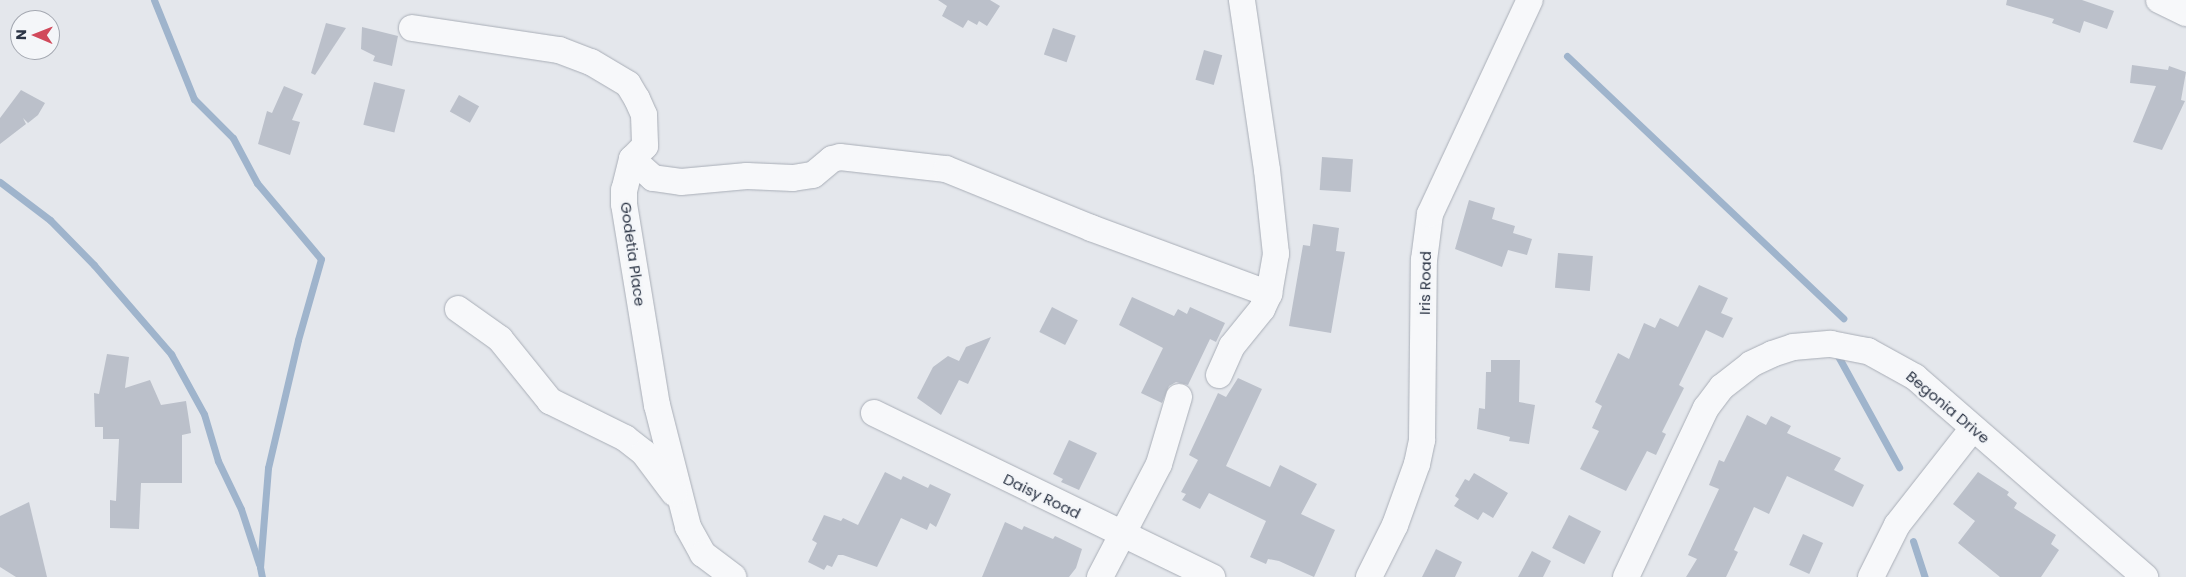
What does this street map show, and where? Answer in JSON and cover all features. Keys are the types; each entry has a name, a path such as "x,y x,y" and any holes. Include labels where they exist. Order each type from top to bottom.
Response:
{"street":[{"path":"1219,375 1232,346 1262,309 1269,294 1274,270 1276,235 1242,0"},
{"name":"Iris Road","path":"1369,577 1395,526 1417,464 1422,440 1424,275 1430,214 1530,0"},
{"path":"2159,0 2186,13"},
{"name":"Godetia Place","path":"412,28 560,50 592,62 628,84 637,98 644,114 646,146 632,159 624,190 624,204 657,405 688,527 703,554 733,577"},
{"path":"632,159 653,178 681,182 747,176 793,178 813,175 832,159 840,157 946,170 1091,228 1269,294"},
{"path":"458,309 500,340 550,401 620,435 644,453 681,501"},
{"name":"Begonia Drive","path":"1626,577 1710,401 1741,372 1772,354 1793,346 1819,344 1863,349 1915,377 2134,574"},
{"path":"1100,577 1120,535 1159,464 1179,397"},
{"name":"Daisy Road","path":"874,413 1120,535 1212,577"},
{"path":"1871,577 1897,525 1973,428"}],"building":[{"path":"938,0 990,0 1000,6 987,26 979,21 977,25 968,20 963,28 942,16 947,6"},
{"path":"2007,0 2082,0 2114,11 2107,29 2084,21 2080,33 2052,23 2054,19 2006,5"},
{"path":"326,23 346,28 315,75 311,73"},
{"path":"362,27 398,36 392,66 373,61 375,56 361,49"},
{"path":"1053,28 1076,36 1067,62 1044,54"},
{"path":"1204,50 1222,55 1214,85 1195,80"},
{"path":"2132,65 2168,70 2169,66 2186,72 2181,100 2185,101 2162,150 2133,142 2156,86 2130,83"},
{"path":"374,82 405,90 394,132 363,125"},
{"path":"284,86 303,94 292,120 300,122 290,155 258,144 267,111 272,113"},
{"path":"21,90 45,103 38,115 28,123 23,118 26,124 0,144 0,118"},
{"path":"459,95 479,106 470,123 450,112"},
{"path":"1322,157 1353,159 1351,192 1320,190"},
{"path":"1469,200 1495,208 1492,219 1515,226 1513,233 1532,239 1527,255 1508,250 1502,267 1455,249"},
{"path":"1313,224 1339,228 1336,251 1345,252 1331,333 1289,326 1303,245 1310,246"},
{"path":"1558,253 1593,256 1590,291 1555,288"},
{"path":"1699,285 1728,298 1721,313 1733,318 1723,338 1706,330 1679,385 1684,388 1662,432 1666,434 1656,455 1647,451 1626,491 1580,469 1599,431 1592,428 1602,406 1595,402 1618,353 1629,359 1644,323 1655,328 1660,318 1678,327"},
{"path":"1132,297 1174,316 1178,309 1187,314 1190,307 1225,323 1216,342 1210,339 1188,385 1176,382 1169,386 1162,403 1141,393 1163,348 1119,325"},
{"path":"1052,307 1078,320 1065,345 1039,332"},
{"path":"991,337 968,384 959,380 941,415 917,398 933,367 948,356 959,361 966,347"},
{"path":"107,354 129,357 125,388 150,380 161,405 186,401 191,433 182,435 182,483 141,483 139,529 110,528 110,500 116,501 119,439 103,439 103,427 95,427 94,393 99,394"},
{"path":"1491,360 1520,360 1519,402 1535,405 1529,444 1509,441 1510,437 1477,429 1479,408 1485,409 1486,372 1491,372"},
{"path":"1238,378 1262,389 1226,466 1270,487 1280,465 1317,484 1301,514 1335,530 1314,577 1279,561 1268,559 1266,564 1250,557 1266,521 1209,493 1200,509 1182,500 1186,494 1181,492 1198,460 1189,455 1218,393 1226,397"},
{"path":"1747,415 1766,425 1771,416 1791,426 1787,433 1841,458 1834,470 1864,485 1853,507 1787,476 1769,514 1754,507 1734,550 1738,552 1726,577 1686,577 1697,559 1688,555 1719,489 1709,485 1719,460 1724,462"},
{"path":"1069,440 1097,453 1079,490 1061,482 1063,479 1053,474"},
{"path":"885,472 901,480 903,476 928,488 930,484 951,494 936,527 930,523 927,530 901,518 877,567 843,555 838,555 832,567 827,565 824,570 808,562 817,543 812,540 824,515 841,521 843,518 858,525"},
{"path":"1978,472 2009,492 2007,495 2017,503 2014,508 2056,535 2051,544 2059,550 2041,577 2000,577 1958,543 1975,521 1953,504"},
{"path":"1474,473 1508,493 1493,518 1483,512 1478,520 1454,506 1459,499 1455,496 1465,479 1469,481"},
{"path":"29,502 47,577 16,577 0,567 0,516"},
{"path":"1569,515 1601,531 1584,564 1552,548"},
{"path":"1005,522 1022,530 1024,526 1053,539 1055,536 1082,549 1076,568 1069,577 982,577"},
{"path":"1803,534 1823,543 1809,574 1789,565"},
{"path":"1436,549 1462,562 1455,577 1422,577"},
{"path":"1532,551 1551,561 1543,577 1518,577"}],"waterway":[{"path":"154,0 194,99 233,138 257,183 321,259 298,340 268,468 260,567 262,577"},
{"path":"1567,56 1843,318"},
{"path":"0,182 50,220 94,265 171,354 204,414 218,461 241,509 259,564"},
{"path":"1838,356 1899,467"},
{"path":"1913,541 1925,577"}]}
